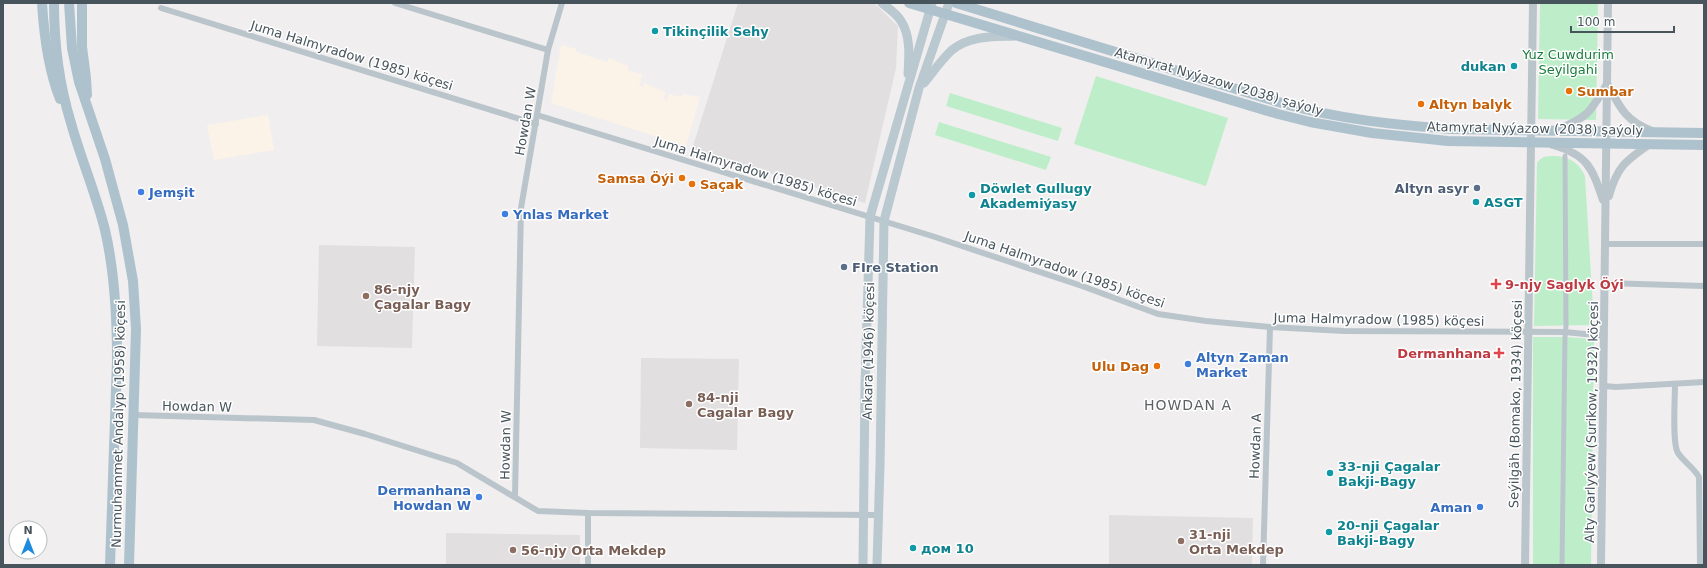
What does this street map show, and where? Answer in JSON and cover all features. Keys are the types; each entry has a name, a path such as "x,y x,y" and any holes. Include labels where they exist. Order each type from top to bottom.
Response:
{"main road":[{"path":"42,3 44,34 52,80 71,123"},
{"name":"Nurmuhammet Andalyp (1958) köçesi","path":"54,3 58,67 71,123 94,191 105,232 111,262 116,306 117,360 110,565"},
{"name":"Nurmuhammet Andalyp (1958) köçesi","path":"69,3 72,48 87,108 113,188 123,226 133,281 136,329 129,565"},
{"path":"82,3 82,47 86,78 87,108"},
{"path":"882,3 901,21 906,33 909,51 908,85"},
{"name":"Atamyrat Nyýazow (2038) şaýoly","path":"909,3 931,6 946,14 1017,36 1259,109 1325,125 1372,133 1448,141 1704,145"},
{"name":"Ankara (1946) köçesi","path":"876,565 880,465 884,221 919,88 950,3"},
{"name":"Atamyrat Nyýazow (2038) şaýoly","path":"956,3 1312,112 1372,122 1451,129 1704,133"},
{"name":"Ankara (1946) köçesi","path":"863,565 866,346 870,217 931,6"},
{"path":"919,88 952,50 962,43 980,38 1017,36"}],"street":[{"path":"395,3 548,50"},
{"name":"Howdan W","path":"134,415 314,420 365,434 457,463 515,496 521,208 548,50 562,3"},
{"name":"Seýilgäh (Bomako, 1934) köçesi","path":"1525,565 1533,3"},
{"name":"Alty Garlyýew (Surikow, 1932) köçesi","path":"1601,565 1608,3"},
{"name":"Juma Halmyradow (1985) köçesi","path":"161,8 536,124"},
{"path":"1607,84 1627,117 1638,125 1657,132"},
{"name":"Atamyrat Nyýazow (2038) şaýoly","path":"1554,131 1585,116 1592,110 1607,84"},
{"name":"Juma Halmyradow (1985) köçesi","path":"537,115 884,221 1029,268 1158,314 1206,321 1270,327 1344,330 1565,332 1604,336"},
{"name":"Alty Garlyýew (Surikow, 1932) köçesi","path":"1544,142 1563,148 1583,158 1595,177 1606,207"},
{"name":"Atamyrat Nyýazow (2038) şaýoly","path":"1606,207 1614,179 1619,169 1628,159 1650,144"},
{"path":"1562,565 1566,326 1565,156"},
{"path":"1605,244 1704,244"},
{"path":"1604,283 1704,286"},
{"name":"Howdan A","path":"1263,565 1270,327"},
{"path":"1604,386 1704,382"},
{"path":"1675,384 1675,439 1677,453 1702,475 1700,565"},
{"path":"515,496 538,511 588,513 877,515"},
{"path":"588,513 588,565"}],"shaded area":[{"path":"738,3 874,3 898,26 896,68 865,203 692,149"},
{"path":"561,45 576,49 576,52 607,62 609,58 628,66 628,71 642,74 639,86 643,87 644,83 665,92 664,99 666,101 669,94 681,97 683,94 700,97 686,146 551,103"},
{"path":"268,115 274,150 214,160 207,125"},
{"name":"86-njy Çagalar Bagy","path":"319,245 415,247 412,348 317,346"},
{"name":"84-nji Cagalar Bagy","path":"641,358 739,359 737,450 640,448"},
{"name":"31-nji Orta Mekdep","path":"1109,515 1253,518 1252,565 1109,565"},
{"name":"56-njy Orta Mekdep","path":"446,533 580,535 580,565 446,565"}],"green space":[{"name":"Yuz Cuwdurim Seyilgahi","path":"1540,3 1598,3 1596,120 1538,119"},
{"path":"1096,76 1228,118 1206,186 1074,144"},
{"path":"950,93 1062,128 1058,141 946,106"},
{"path":"939,122 1051,157 1046,170 935,135"},
{"path":"1557,156 1566,158 1577,164 1585,176 1594,325 1534,326 1537,163 1543,157"},
{"path":"1533,337 1594,339 1591,565 1533,565"}],"place":[{"name":"Tikinçilik Sehy","path":"655,31"},
{"name":"dukan","path":"1514,66"},
{"name":"Sumbar","path":"1569,91"},
{"name":"Altyn balyk","path":"1421,104"},
{"name":"Samsa Öýi","path":"682,178"},
{"name":"Saçak","path":"692,184"},
{"name":"Altyn asyr","path":"1477,188"},
{"name":"Jemşit","path":"141,192"},
{"name":"Döwlet Gullugy Akademiýasy","path":"972,195"},
{"name":"ASGT","path":"1476,202"},
{"name":"Ynlas Market","path":"505,214"},
{"name":"FIre Station","path":"844,267"},
{"name":"9-njy Saglyk Öýi","path":"1496,284"},
{"name":"86-njy Çagalar Bagy","path":"366,296"},
{"name":"Dermanhana","path":"1499,353"},
{"name":"Altyn Zaman Market","path":"1188,364"},
{"name":"Ulu Dag","path":"1157,366"},
{"name":"84-nji Cagalar Bagy","path":"689,404"},
{"name":"33-nji Çagalar Bakji-Bagy","path":"1330,473"},
{"name":"Dermanhana Howdan W","path":"479,497"},
{"name":"Aman","path":"1480,507"},
{"name":"20-nji Çagalar Bakji-Bagy","path":"1329,532"},
{"name":"31-nji Orta Mekdep","path":"1181,541"},
{"name":"дом 10","path":"913,548"},
{"name":"56-njy Orta Mekdep","path":"513,550"}],"district":[{"name":"HOWDAN A","path":"1188,405"}]}
